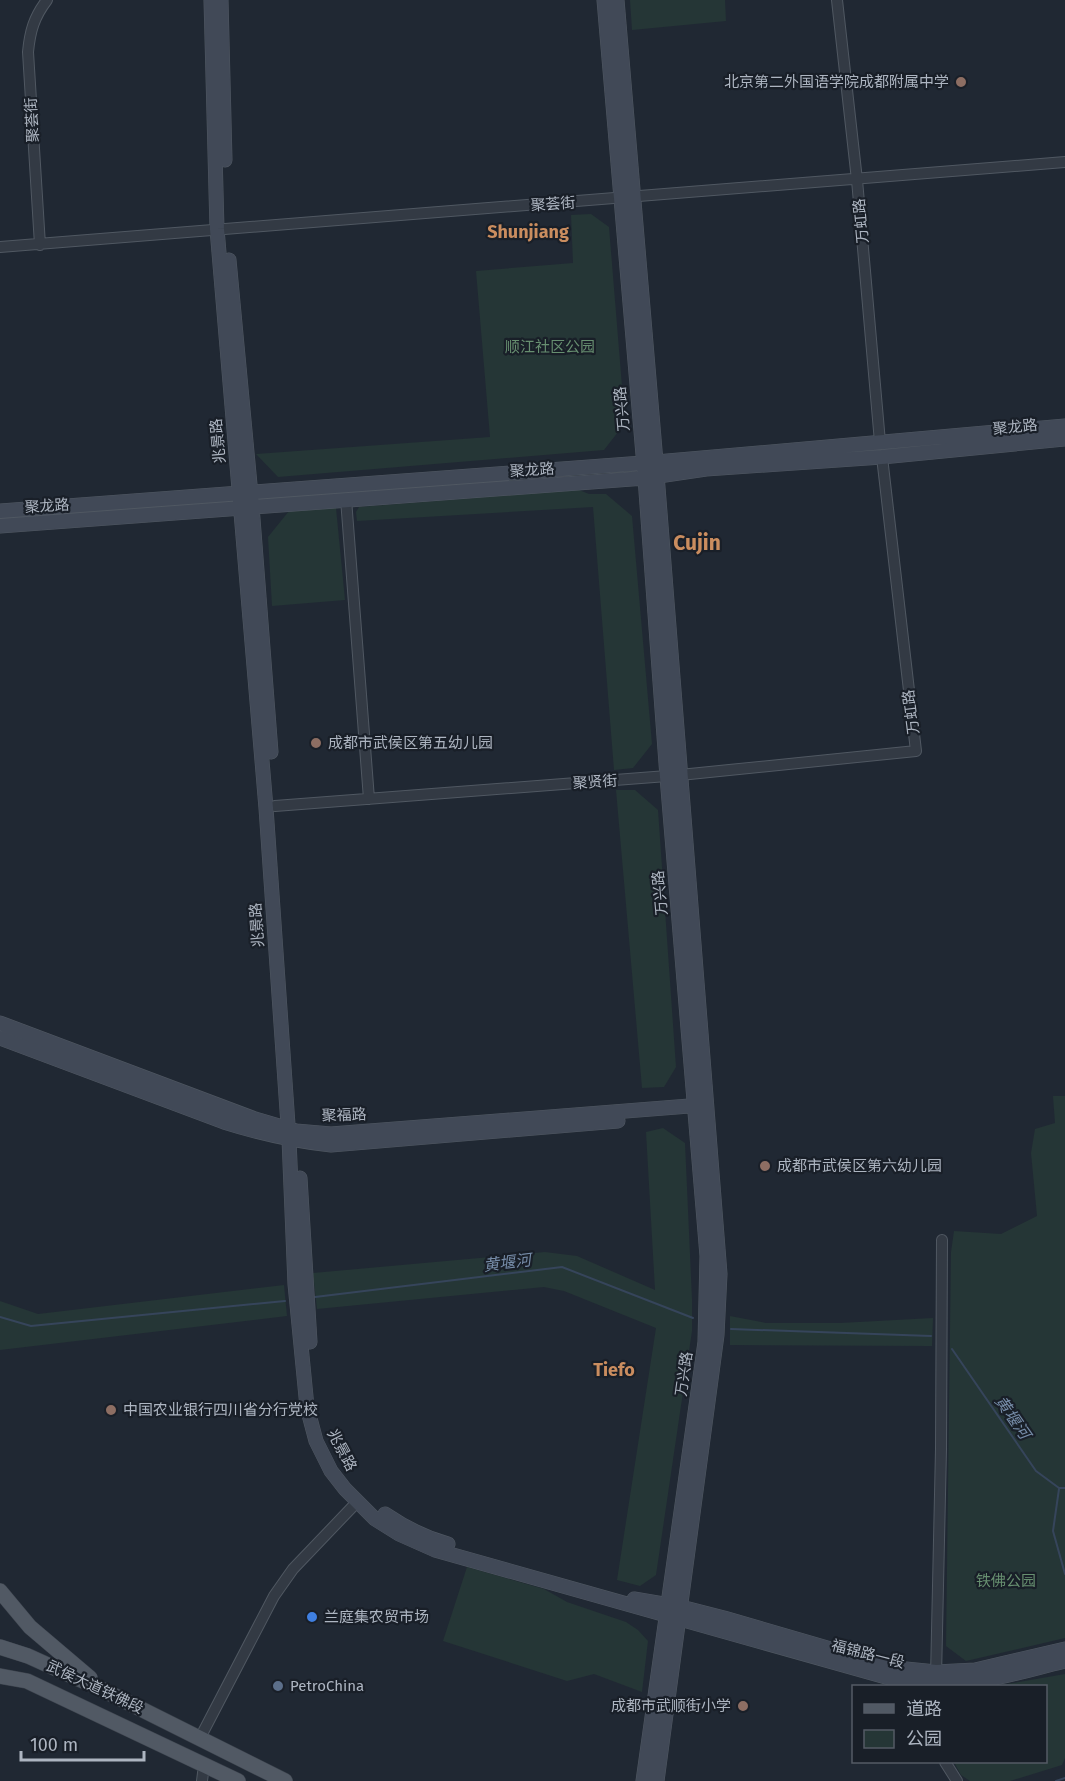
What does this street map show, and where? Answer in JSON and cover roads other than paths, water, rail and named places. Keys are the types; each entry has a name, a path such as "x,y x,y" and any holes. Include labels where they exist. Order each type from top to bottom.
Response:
{"main road":[{"path":"0,1591 30,1627 104,1690"},
{"name":"武侯大道铁佛段","path":"0,1647 28,1656 104,1690 285,1781"},
{"name":"武侯大道铁佛段","path":"0,1676 27,1681 238,1781"}],"street":[{"name":"聚荟街","path":"40,245 28,52 30,33 36,14 47,0"},
{"name":"兆景路","path":"211,0 222,229 245,500 275,806 292,1135 295,1284 307,1407 316,1441 331,1471 358,1502 375,1519 399,1534 435,1551 674,1612"},
{"name":"兆景路","path":"221,0 222,229"},
{"path":"604,0 627,198 673,776"},
{"path":"617,0 627,198"},
{"name":"万虹路","path":"837,0 857,180 880,442"},
{"name":"聚荟街","path":"0,247 1065,162"},
{"name":"聚龙路","path":"0,526 245,500 346,499 650,470 880,442 1065,426"},
{"name":"聚龙路","path":"0,511 245,500 650,470 706,469 882,457 1065,439"},
{"name":"万虹路","path":"882,457 916,752"},
{"path":"346,499 369,799"},
{"name":"兆景路","path":"245,500 292,1135 316,1411 323,1436 350,1482 381,1511 398,1522 438,1541 674,1612"},
{"name":"聚贤街","path":"275,806 673,776 916,752"},
{"name":"万兴路","path":"643,1781 674,1612 705,1342 707,1256 701,1109 673,776"},
{"name":"聚福路","path":"0,1023 292,1135 701,1109"},
{"path":"0,1038 224,1122 252,1131 292,1135"},
{"path":"936,1681 941,1449 942,1240"},
{"path":"200,1738 274,1596 293,1569 358,1502"},
{"path":"657,1781 674,1612"},
{"name":"福锦路一段","path":"674,1612 896,1668 936,1681 983,1680 1065,1661"},
{"name":"福锦路一段","path":"936,1681 1065,1649"},
{"path":"946,1763 957,1781"},
{"path":"202,1781 204,1765"}],"waterway":[{"name":"黄堰河","path":"315,1297 562,1267 693,1318"},
{"name":"黄堰河","path":"0,1317 31,1326 285,1301"},
{"name":"黄堰河","path":"731,1329 931,1336"},
{"name":"黄堰河","path":"952,1349 1036,1471 1059,1488 1065,1488"},
{"path":"1059,1489 1053,1531 1065,1574"},
{"path":"1056,1781 1065,1778"}],"place":[{"name":"北京第二外国语学院成都附属中学","path":"961,82"},
{"name":"成都市武侯区第五幼儿园","path":"316,743"},
{"name":"成都市武侯区第六幼儿园","path":"765,1166"},
{"name":"中国农业银行四川省分行党校","path":"111,1410"},
{"name":"兰庭集农贸市场","path":"312,1617"},
{"name":"PetroChina","path":"278,1686"},
{"name":"成都市武顺街小学","path":"743,1706"}],"district":[{"name":"Shunjiang","path":"528,232"},
{"name":"Cujin","path":"697,543"},
{"name":"Tiefo","path":"614,1370"}],"park label":[{"name":"顺江社区公园","path":"550,347"},
{"name":"铁佛公园","path":"1006,1581"}]}
